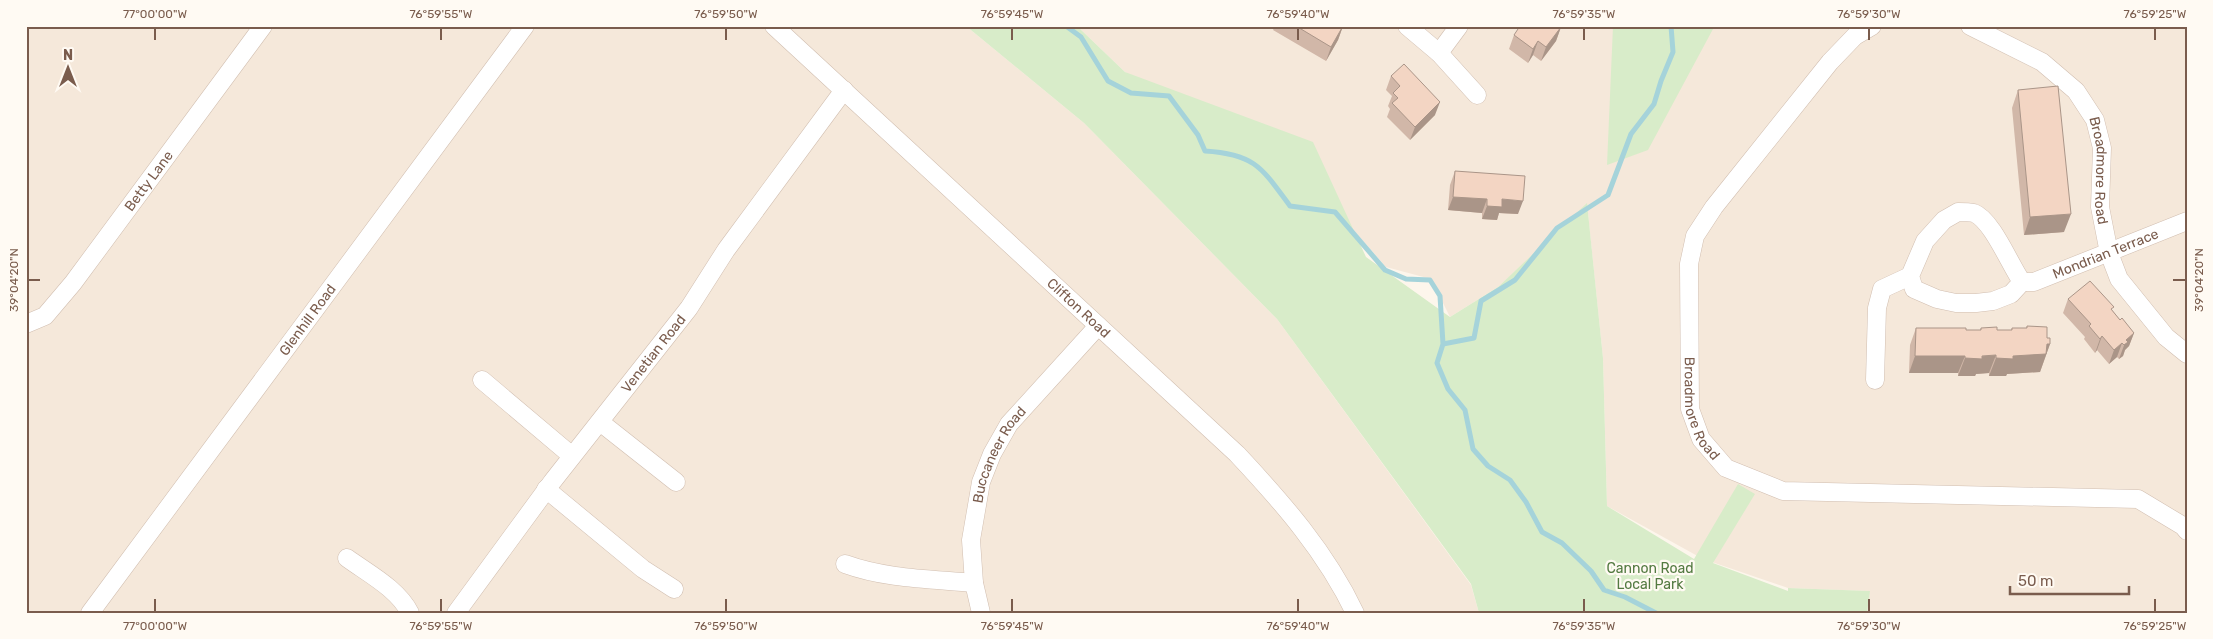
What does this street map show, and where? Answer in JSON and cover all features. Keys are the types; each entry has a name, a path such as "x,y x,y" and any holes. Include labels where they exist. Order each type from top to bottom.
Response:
{"street":[{"name":"Betty Lane","path":"26,324 45,316 73,283 263,26"},
{"name":"Glenhill Road","path":"90,613 525,26"},
{"name":"Clifton Road","path":"774,26 1236,454 1278,497 1312,540 1355,613"},
{"path":"1407,26 1439,53 1477,95"},
{"path":"1439,53 1458,26"},
{"name":"Broadmore Road","path":"1872,26 1855,36 1830,62 1714,207 1695,236 1688,264 1690,409 1701,438 1726,468 1783,491 2138,499 2187,530"},
{"name":"Broadmore Road","path":"1970,26 2042,62 2076,91 2095,120 2102,148 2100,207 2109,253 2119,279 2166,337 2187,354"},
{"name":"Venetian Road","path":"456,613 546,490 689,308 726,250 844,90"},
{"path":"1875,380 1877,308 1882,289 1910,276 1924,241 1944,220 1958,212 1974,213 1985,220 2022,282"},
{"name":"Mondrian Terrace","path":"1910,276 1914,289 1937,300 1956,303 1994,301 2011,294 2022,282 2034,282 2187,221"},
{"name":"Buccaneer Road","path":"981,613 974,584 971,540 981,482 992,454 1009,424 1098,326"},
{"path":"482,380 572,456"},
{"path":"600,422 676,482"},
{"path":"546,490 643,569 674,589"},
{"path":"347,558 394,592 405,603 410,613"},
{"path":"845,564 880,573 974,584"}],"shaded area":[{"path":"26,26 966,26 1084,123 1277,319 1471,585 1479,613 26,613"},
{"path":"1077,26 2187,26 2187,613 1867,613 1869,591 1788,588 1703,559 1607,506 1603,358 1587,204 1498,287 1450,317 1431,279 1386,267 1300,169 1125,72"}],"green space":[{"name":"Cannon Road Local Park","path":"966,26 1077,26 1125,72 1313,142 1366,257 1450,317 1498,287 1587,203 1603,358 1607,506 1694,559 1738,484 1755,494 1713,563 1788,591 1788,588 1870,591 1867,613 1479,613 1471,584 1277,319 1084,123"},
{"path":"1613,26 1713,26 1713,29 1648,150 1607,165"}],"building":[{"path":"1296,26 1343,26 1331,47"},
{"path":"1520,26 1561,27 1546,47 1538,41 1533,49 1514,35"},
{"path":"1404,64 1440,102 1415,127 1392,103 1398,98 1393,93 1400,86 1391,76"},
{"path":"2058,86 2071,214 2030,217 2018,90"},
{"path":"1455,171 1525,176 1523,201 1502,199 1502,207 1487,206 1487,199 1453,197"},
{"path":"2090,281 2114,307 2111,309 2120,320 2122,318 2134,333 2126,340 2128,342 2124,345 2122,343 2114,350 2102,336 2100,339 2089,326 2091,324 2068,299"},
{"path":"2027,326 2047,327 2047,338 2050,338 2050,344 2047,344 2046,354 2013,356 2013,359 1996,358 1996,355 1982,356 1982,359 1965,358 1965,356 1915,356 1916,328 1966,328 1966,330 1981,330 1981,328 1997,327 1997,330 2012,330 2012,328 2027,328"}],"waterway":[{"path":"1066,26 1081,37 1108,81 1131,93 1169,96 1198,135 1205,151 1235,156 1256,165 1290,206 1335,212 1385,270 1406,279 1430,280 1440,296 1443,344 1437,363 1448,389 1465,410 1473,449 1488,466 1510,480 1526,502 1542,532 1562,543 1591,571 1604,590 1625,597 1656,613"},
{"path":"1443,344 1474,338 1481,301 1515,280 1557,228 1608,195 1631,134 1654,104 1673,52 1671,26"}]}
